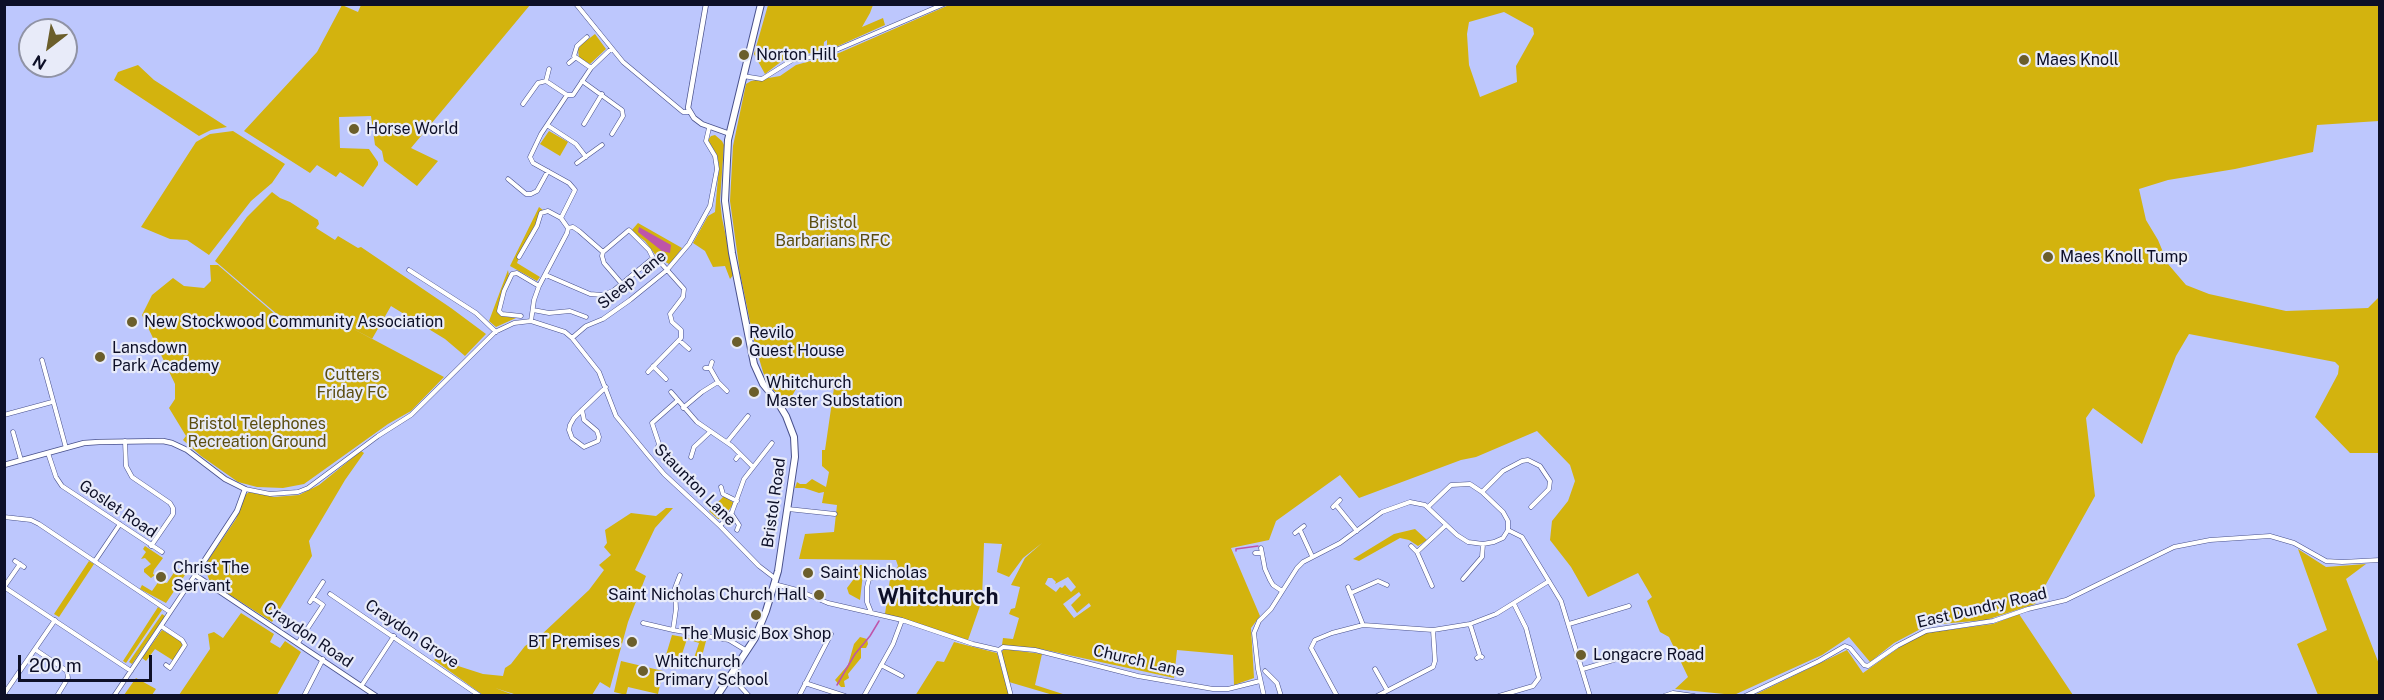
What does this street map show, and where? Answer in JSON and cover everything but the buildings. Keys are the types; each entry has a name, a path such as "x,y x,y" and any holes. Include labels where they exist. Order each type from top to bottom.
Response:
{"highway":[{"name":"Bristol Road","path":"717,696 747,651 761,624 775,581 788,509 795,448 790,427 777,400 765,387 753,357 726,221 725,177 730,134 761,4"}],"street":[{"path":"576,4 610,49 632,70 683,112 690,112"},
{"path":"706,4 688,98 690,112 694,118 709,128 730,134"},
{"path":"742,76 762,79 794,59 822,56 945,4"},
{"path":"569,63 575,58 577,46 587,37"},
{"path":"523,104 538,83 546,81 567,95 573,95 591,68 610,49"},
{"path":"575,58 591,68"},
{"path":"546,81 549,69"},
{"path":"582,81 602,94 623,113 612,134"},
{"path":"584,124 602,94"},
{"path":"561,218 575,188 530,159 547,125 567,95"},
{"path":"547,125 576,144 586,157"},
{"name":"Sleep Lane","path":"572,338 586,326 603,320 630,300 667,270 686,249 710,206 717,169 715,156 706,141 709,128"},
{"path":"577,163 602,145"},
{"path":"508,179 526,194 531,194 537,191 548,171"},
{"path":"519,257 542,213 548,211 561,218 568,228"},
{"path":"568,228 573,227 579,231 603,252"},
{"path":"4,465 84,443 163,441 180,445 225,479 244,489 277,494 298,492 308,488 378,436 411,415 496,332 514,323 531,321 539,286 568,228"},
{"path":"622,284 602,260 603,252 631,228 654,258 684,289 683,297 670,314 672,322 681,330 680,341 648,372"},
{"path":"546,275 595,295 607,294 654,258"},
{"path":"409,270 476,313 496,332"},
{"path":"521,316 502,314 499,311 504,291 512,274 517,273 539,286"},
{"path":"533,310 549,313 570,311 586,317"},
{"name":"Staunton Lane","path":"531,321 565,332 572,338 599,372 616,416 648,455 664,474 775,581"},
{"path":"680,341 689,349"},
{"path":"42,360 66,448"},
{"path":"712,362 708,368 727,391"},
{"path":"653,366 666,379"},
{"path":"683,408 718,382"},
{"path":"582,410 584,420 597,431 599,437 598,441 584,447 572,438 569,430 573,419 582,410 606,387"},
{"path":"670,392 697,422 732,446 753,467"},
{"path":"646,422 653,421 677,400"},
{"path":"4,415 52,402"},
{"path":"727,442 748,416"},
{"path":"653,421 652,428 659,444 657,450"},
{"path":"13,432 21,460"},
{"path":"690,453 710,432"},
{"path":"124,441 126,466 132,477 170,503 173,508 173,514 152,546"},
{"path":"720,526 731,513 744,479 770,443"},
{"path":"659,444 665,445"},
{"name":"Goslet Road","path":"48,453 56,477 62,486 162,552"},
{"path":"736,459 740,454"},
{"path":"1482,492 1503,471 1522,460 1528,460 1540,466 1550,482 1549,489 1533,504"},
{"path":"1264,696 1254,633 1259,621 1297,568 1312,556 1335,546 1382,512 1406,503 1414,502 1428,507 1464,540 1483,544 1500,539 1508,530 1508,521 1503,512 1470,484 1456,484 1446,489 1428,507"},
{"path":"721,487 721,495 736,501"},
{"path":"114,696 237,511 244,489"},
{"path":"1340,500 1334,506 1357,531"},
{"path":"788,509 835,514"},
{"path":"731,513 740,527"},
{"path":"4,517 35,521 170,612"},
{"path":"95,561 120,524"},
{"path":"1417,552 1446,525"},
{"path":"1295,533 1302,528 1312,556"},
{"path":"1508,530 1522,537 1561,602 1590,696"},
{"name":"East Dundry Road","path":"1745,696 1845,646 1850,648 1864,665 1868,666 1897,645 1926,631 1993,621 2028,609 2066,600 2160,553 2183,545 2210,540 2270,536 2294,543 2326,561 2379,560"},
{"path":"1463,579 1482,557 1483,544"},
{"path":"1411,546 1417,552 1431,584 1437,579"},
{"path":"1255,553 1261,550 1270,580 1282,591"},
{"path":"15,561 22,566 4,587 131,671"},
{"path":"1462,571 1467,575"},
{"path":"1351,593 1378,581 1381,573"},
{"name":"Craydon Road","path":"195,575 376,696"},
{"path":"673,630 676,609 674,580 680,575"},
{"path":"871,613 867,602 867,587 869,579 878,576"},
{"name":"Church Lane","path":"775,581 818,600 902,620 973,644 999,650 1003,647 1035,650 1138,676 1213,689 1228,689 1260,681"},
{"path":"1378,581 1387,585"},
{"path":"1331,696 1336,694 1311,648 1315,640 1332,633 1363,626 1433,630 1470,624 1496,614 1550,581"},
{"path":"298,643 323,605 312,600 323,582"},
{"path":"1348,587 1363,626"},
{"name":"Craydon Grove","path":"330,594 480,696"},
{"path":"1499,696 1533,686 1539,676 1526,627 1514,604"},
{"path":"1569,624 1629,606"},
{"path":"864,696 893,644 902,620"},
{"path":"4,694 55,621"},
{"path":"643,623 729,640 747,651"},
{"path":"1470,624 1480,657"},
{"path":"161,626 182,640 185,645 170,668 166,665"},
{"path":"1377,696 1433,667 1435,657 1433,630"},
{"path":"799,696 831,634"},
{"path":"362,685 394,636"},
{"path":"36,650 67,670 68,678 57,696"},
{"path":"999,650 1011,696"},
{"path":"1583,669 1637,653 1656,655"},
{"path":"304,696 323,659"},
{"path":"881,665 903,676"},
{"path":"1375,667 1387,690"},
{"path":"1274,671 1267,673 1276,683 1281,696"},
{"path":"729,675 749,696"},
{"path":"806,683 845,696"},
{"path":"1664,696 1673,693 1694,696"}],"green space":[{"path":"342,5 358,12 361,5 530,5 411,148 438,161 417,186 384,161 382,151 375,145 371,116 339,117 340,148 369,149 378,162 363,187 340,172 336,177 317,165 310,173 244,131 317,52"},
{"path":"768,5 873,5 862,27 883,18 885,25 827,51 827,40 824,42 823,53 791,54 765,74 754,54"},
{"name":"Bristol Barbarians RFC","path":"949,5 2379,5 2379,121 2317,125 2313,152 2235,169 2168,180 2139,189 2146,220 2168,264 2186,285 2209,294 2286,311 2368,308 2379,297 2379,453 2350,453 2315,417 2338,374 2339,366 2335,362 2189,334 2176,356 2142,444 2093,408 2086,418 2095,496 2035,604 1986,620 1928,625 1894,643 1870,662 1849,637 1822,655 1734,695 1675,689 1688,677 1669,637 1660,632 1647,601 1652,597 1638,573 1588,597 1571,567 1550,540 1552,521 1568,501 1575,481 1570,465 1537,431 1476,457 1461,460 1359,498 1340,475 1276,521 1269,540 1231,548 1260,616 1251,628 1254,678 1234,685 1233,655 1177,650 1174,678 1041,649 1002,645 1003,638 1013,639 1019,618 1009,614 1011,609 1015,608 1020,587 1011,585 1025,558 1042,543 1023,558 1009,577 997,572 1002,544 984,543 982,600 968,640 885,614 890,579 898,566 896,560 799,559 805,534 834,532 837,505 822,503 824,492 795,488 797,482 806,484 812,479 826,487 829,472 822,466 822,450 825,450 834,388 813,376 796,389 787,405 768,384 754,341 740,273 730,201 733,146 746,84 780,76 796,65 839,53","holes":["1504,12 1533,28 1534,34 1516,66 1517,82 1480,97 1469,65 1467,34 1469,22","1068,577 1076,587 1071,592 1065,585 1056,592 1045,584 1048,578 1052,578 1055,584","1079,592 1081,595 1071,605 1077,613 1089,603 1091,606 1074,618 1063,604"]},
{"path":"595,34 606,49 590,64 579,58 578,49"},
{"path":"138,65 154,80 227,127 211,130 199,136 114,80 118,72"},
{"path":"233,131 285,164 272,183 251,201 209,255 187,240 170,239 141,227 196,142 210,134"},
{"path":"549,131 568,142 560,156 540,144"},
{"path":"715,135 724,145 720,200 734,274 730,279 725,266 713,267 705,251 693,243 708,216 715,212 719,166 717,155 708,140"},
{"path":"272,192 318,220 319,224 316,228 335,240 338,236 358,248 361,247 486,334 465,356 445,339 391,306 372,339 444,377 411,411 388,424 304,484 283,488 257,487 238,482 183,440 186,436 169,408 175,399 175,384 142,315 152,295 173,278 184,286 204,288 211,281 210,265 218,265 283,321 285,317 298,318 278,315 215,261 247,217"},
{"path":"539,207 543,210 518,256 517,263 540,277 537,281 510,266"},
{"path":"638,223 682,248 669,264 657,257 645,241 631,231"},
{"path":"508,270 509,276 497,312 501,316 516,318 496,327 489,321"},
{"path":"361,451 364,453 345,480 309,541 312,556 272,622 210,582 204,566 236,519 245,495 249,492 274,497 299,495 319,485"},
{"path":"724,496 734,503 723,518 718,519 709,511"},
{"path":"666,508 673,508 655,528 635,570 646,576 628,622 610,688 600,682 592,695 517,695 495,688 514,695 483,695 434,660 437,657 444,658 455,665 483,674 503,676 505,668 525,646 540,636 589,590 604,570 599,565 611,555 604,547 607,543 605,530 631,513 656,516"},
{"path":"1415,529 1427,540 1418,546 1409,540 1400,538 1359,561 1353,559 1394,534"},
{"path":"145,546 163,558 154,570 155,575 151,578 144,572 144,569 151,564 145,558 141,559 146,552 143,549"},
{"path":"2298,549 2326,567 2366,564 2346,579 2379,664 2379,695 2318,695 2297,644 2327,630"},
{"path":"89,561 94,564 59,617 54,614"},
{"path":"860,565 864,565 860,600 849,594 847,588 856,576"},
{"path":"177,568 185,575 166,603 140,589 142,585 152,591 159,581 167,583"},
{"path":"158,607 162,610 126,663 123,661"},
{"path":"241,613 274,634 270,642 280,648 285,641 301,652 277,695 179,695 210,649 208,634 214,632 223,638"},
{"path":"162,614 165,616 132,664 129,662"},
{"path":"2019,614 2073,695 1752,696 1847,650 1863,673 1924,633 1993,624"},
{"path":"162,630 181,641 183,646 174,661 155,649 146,661 142,658"},
{"path":"672,635 706,641 701,660 694,658 699,643 687,639 677,669 663,665"},
{"path":"860,637 867,639 868,644 866,648 861,648 861,658 848,674 849,678 844,681 845,687 841,687 835,680 848,665 854,644"},
{"path":"954,642 997,653 1009,695 915,696 937,661 944,662"},
{"path":"1004,649 1042,654 1035,685 1066,695 1053,695 1009,682 1001,653"},
{"path":"621,661 663,671 658,694 628,687 626,695 614,692"},
{"path":"136,678 156,689 152,695 124,695"}],"shaded area":[{"path":"639,227 671,245 670,253 662,251 638,232"}],"waterway":[{"path":"1236,551 1236,549 1258,546"},
{"path":"837,685 855,654 879,621"}],"place":[{"name":"Norton Hill","path":"744,55"},
{"name":"Maes Knoll","path":"2024,60"},
{"name":"Horse World","path":"354,129"},
{"name":"Maes Knoll Tump","path":"2048,257"},
{"name":"New Stockwood Community Association","path":"132,322"},
{"name":"Revilo Guest House","path":"737,342"},
{"name":"Lansdown Park Academy","path":"100,357"},
{"name":"Whitchurch Master Substation","path":"754,392"},
{"name":"Saint Nicholas","path":"808,573"},
{"name":"Christ The Servant","path":"161,577"},
{"name":"Saint Nicholas Church Hall","path":"819,595"},
{"name":"The Music Box Shop","path":"756,615"},
{"name":"BT Premises","path":"632,642"},
{"name":"Longacre Road","path":"1581,655"},
{"name":"Whitchurch Primary School","path":"643,671"}],"district":[{"name":"Whitchurch","path":"938,597"}],"park label":[{"name":"Cutters Friday FC","path":"352,384"},
{"name":"Bristol Telephones Recreation Ground","path":"257,433"}]}
